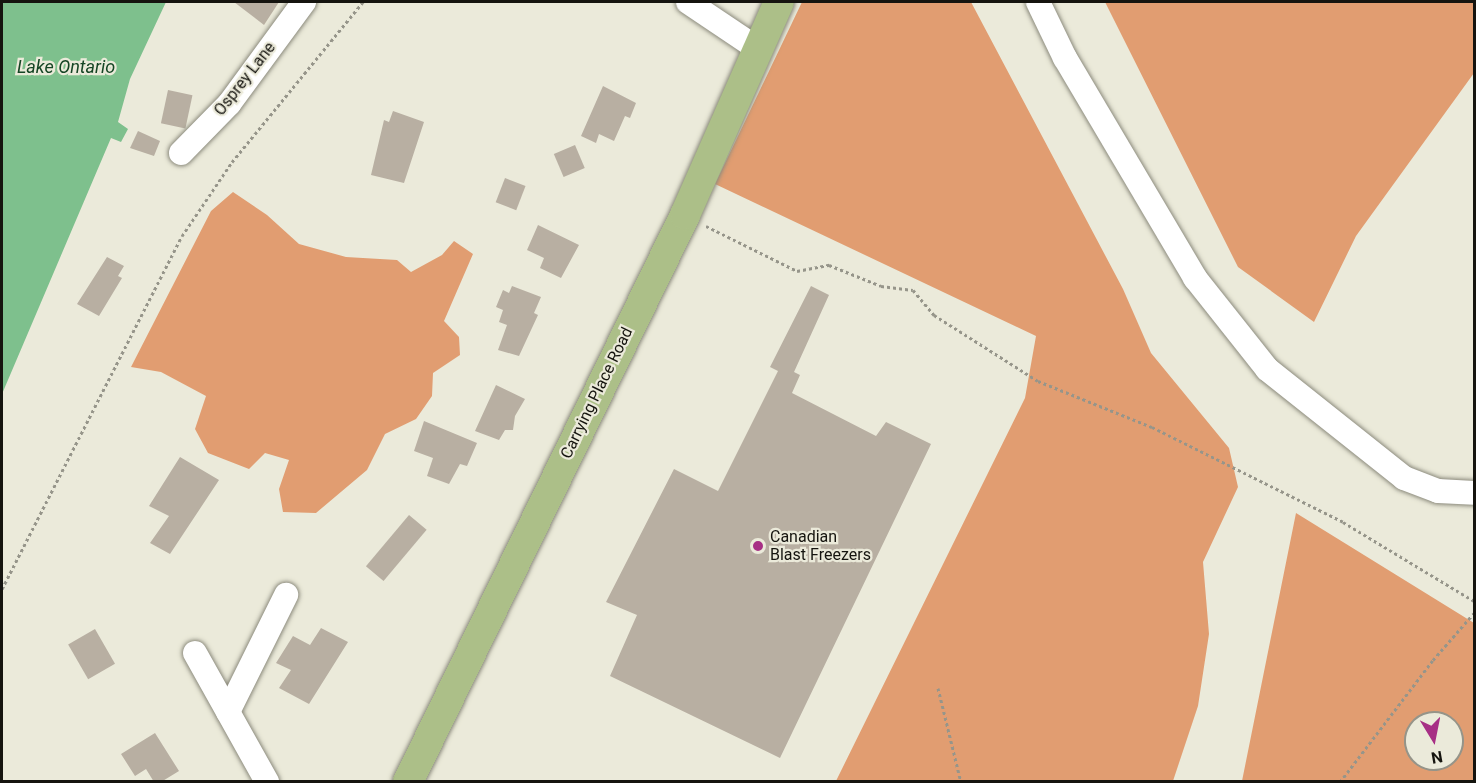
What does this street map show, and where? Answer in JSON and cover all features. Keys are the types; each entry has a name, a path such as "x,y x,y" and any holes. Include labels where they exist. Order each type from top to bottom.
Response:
{"main road":[{"name":"Carrying Place Road","path":"408,782 685,215 779,2"}],"street":[{"name":"Osprey Lane","path":"181,153 229,104 304,2"},
{"path":"688,2 758,50"},
{"path":"1038,2 1065,58 1195,278 1267,369 1404,478 1438,491 1474,494"},
{"path":"228,712 286,595"},
{"path":"195,653 267,782"}],"path":[{"path":"2,589 182,236 232,162 363,2"},
{"path":"685,215 796,271 829,265 881,286 913,290 934,315 1038,381 1152,427 1343,522 1474,601"},
{"path":"1340,782 1433,660 1474,613"},
{"path":"938,688 961,782"}],"shaded area":[{"path":"802,2 971,2 1123,289 1151,353 1229,448 1238,487 1203,562 1209,634 1198,706 1173,781 836,781 1025,398 1036,336 715,184"},
{"path":"1105,2 1474,2 1474,73 1356,236 1314,322 1238,267"},
{"path":"233,192 267,215 299,244 346,257 397,260 411,272 442,255 454,241 473,254 444,321 459,337 460,355 433,373 432,396 416,419 385,434 367,470 316,513 283,512 279,489 289,460 265,453 249,469 208,453 195,429 206,396 161,372 131,367 211,211"},
{"path":"1296,513 1474,623 1474,781 1242,781"}],"water":[{"name":"Lake Ontario","path":"2,2 166,2 130,79 118,122 128,129 121,142 111,138 2,394"}],"building":[{"path":"234,2 279,2 264,25"},
{"path":"603,86 636,103 630,118 625,116 614,141 599,134 596,143 581,136"},
{"path":"168,90 192,95 185,128 161,123"},
{"path":"393,111 424,122 404,183 371,175 384,120 389,122"},
{"path":"138,131 160,141 154,156 130,148"},
{"path":"575,145 585,168 564,177 554,154"},
{"path":"505,178 526,186 516,210 496,202"},
{"path":"538,225 579,245 561,278 540,268 544,258 527,250"},
{"path":"107,257 124,266 118,276 122,278 99,316 77,304"},
{"path":"512,286 541,297 534,313 538,315 519,356 498,350 507,325 499,322 503,310 496,307 503,290 509,293"},
{"name":"Canadian Blast Freezers","path":"811,286 829,295 794,372 800,375 792,393 876,436 886,422 931,444 780,758 610,676 637,615 606,602 674,469 718,491 778,371 770,367"},
{"path":"496,385 525,399 515,416 513,430 505,430 499,440 475,431"},
{"path":"424,421 477,443 467,466 460,464 449,484 427,476 433,458 414,451"},
{"path":"180,457 219,480 170,554 150,543 169,516 149,506"},
{"path":"409,515 427,530 384,581 366,566"},
{"path":"321,628 348,642 309,704 279,688 291,670 276,663 293,636 310,645"},
{"path":"95,629 115,664 88,679 68,644"},
{"path":"155,733 179,771 161,782 154,782 146,769 135,776 121,754"}],"place":[{"name":"Canadian Blast Freezers","path":"758,546"}]}
